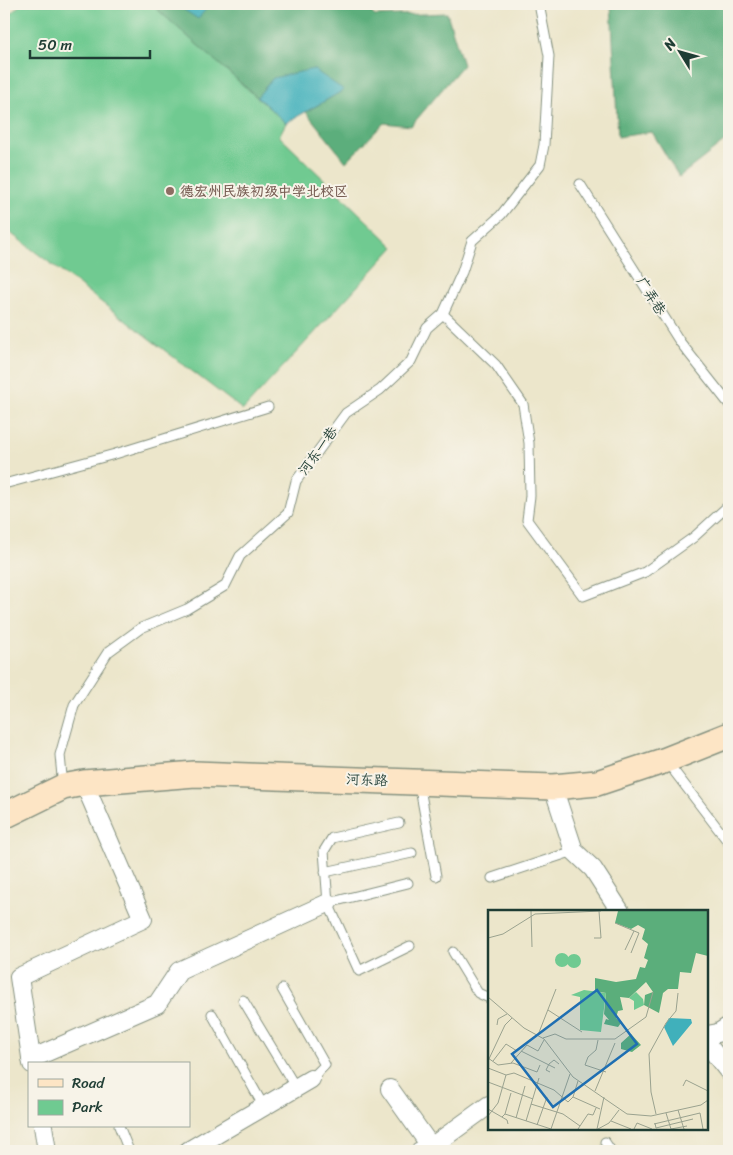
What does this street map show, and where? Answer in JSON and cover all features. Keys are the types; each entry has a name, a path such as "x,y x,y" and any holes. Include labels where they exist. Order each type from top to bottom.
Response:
{"main road":[{"name":"河东路","path":"4,815 73,785 195,774 553,787 597,783 666,760 729,735"}],"street":[{"path":"73,785 143,919 20,977 31,1061 157,1004 179,971 328,903"},
{"path":"553,787 574,851 593,869 619,910"},
{"path":"708,1035 718,1033 729,1026"},
{"path":"708,1045 729,1072"},
{"path":"188,1151 304,1083"},
{"path":"390,1089 428,1150 488,1106"},
{"path":"43,1128 47,1151"}],"lane":[{"name":"河东一巷","path":"73,785 60,755 74,705 108,652 141,628 187,609 225,586 240,556 288,513 296,481 346,413 380,390 412,361 427,328 443,314 462,272 472,241 501,215 540,165 544,145 549,56 539,4"},
{"name":"广弄巷","path":"580,184 680,342 729,404"},
{"path":"443,314 496,365 523,404 529,443 530,496 527,520 584,596 646,572 694,537 729,505"},
{"path":"4,484 115,454 268,407"},
{"path":"666,760 728,838"},
{"path":"419,782 436,876"},
{"path":"399,823 332,838 324,851 328,903 359,971 410,946"},
{"path":"492,878 574,851"},
{"path":"326,872 412,853"},
{"path":"328,903 408,883"},
{"path":"453,952 478,993 488,998"},
{"path":"243,1000 304,1083 325,1065 282,989"},
{"path":"212,1014 264,1107"},
{"path":"120,1128 129,1151"},
{"path":"605,1142 611,1151"}],"green space":[{"name":"德宏州民族初级中学北校区","path":"21,4 151,4 286,123 279,136 394,247 243,410 4,228 4,20"},
{"path":"151,4 363,4 375,16 447,13 463,65 411,126 384,123 346,162 306,112 344,90 273,78 257,97"},
{"path":"611,4 729,4 729,138 679,177 652,132 618,137"}],"water":[{"path":"175,4 207,4 207,8 198,19"},
{"path":"313,69 344,90 286,123 257,97 273,78"}],"place":[{"name":"德宏州民族初级中学北校区","path":"170,191"}]}
